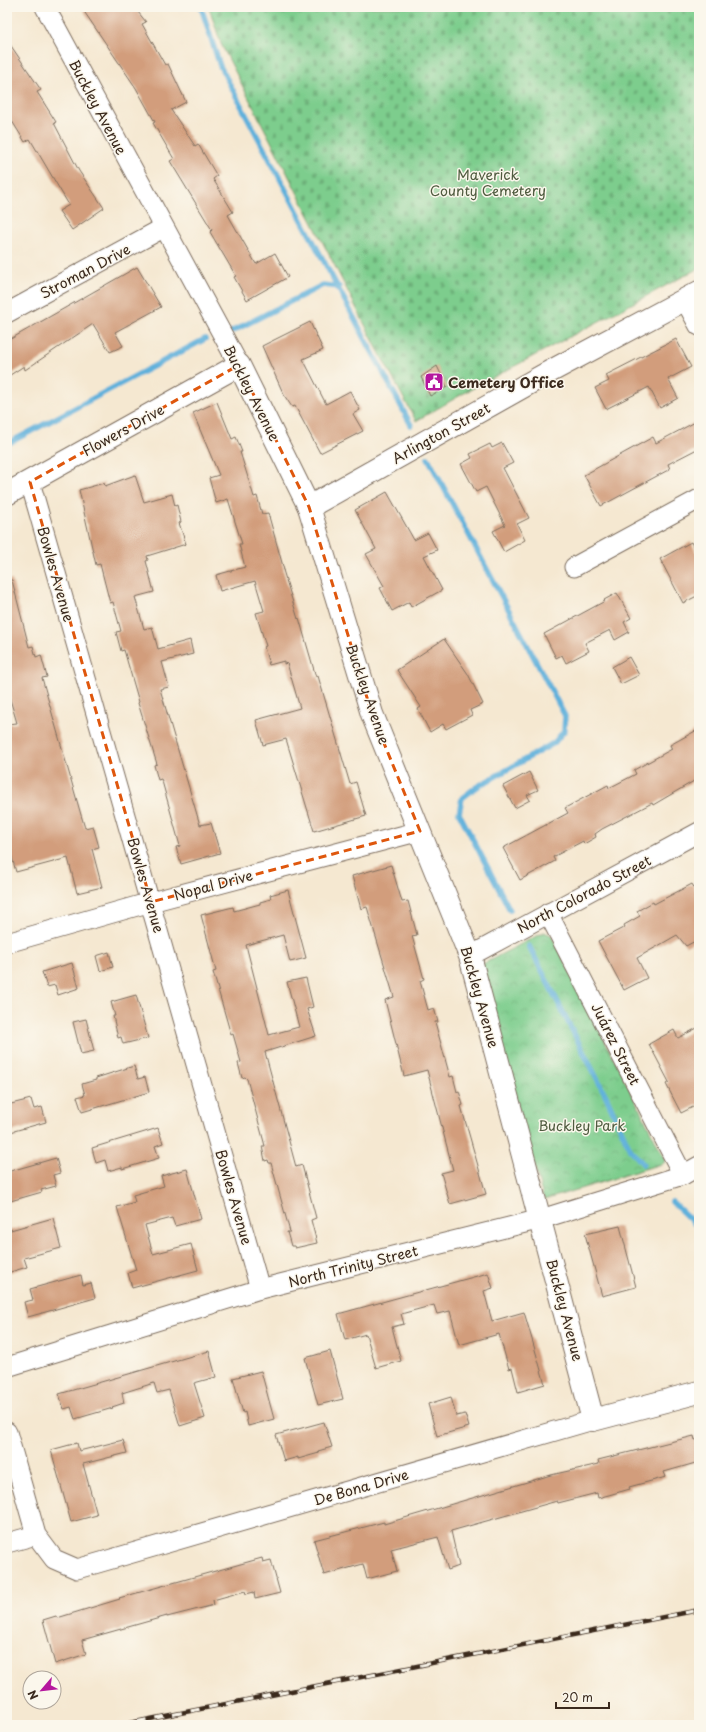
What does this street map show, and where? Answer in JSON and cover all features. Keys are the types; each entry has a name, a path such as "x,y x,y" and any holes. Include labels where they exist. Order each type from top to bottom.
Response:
{"street":[{"name":"Buckley Avenue","path":"45,7 163,228 239,365 310,507 372,714 470,956 541,1219 593,1420"},
{"name":"Stroman Drive","path":"7,313 163,228"},
{"path":"692,296 699,326"},
{"name":"Arlington Street","path":"310,507 551,371 692,296"},
{"name":"Flowers Drive","path":"7,494 239,365"},
{"name":"Bowles Avenue","path":"30,482 151,902 260,1289"},
{"path":"574,567 699,499"},
{"name":"Nopal Drive","path":"7,943 151,902 420,830"},
{"name":"North Colorado Street","path":"470,956 699,832"},
{"name":"Juárez Street","path":"548,913 691,1170"},
{"name":"North Trinity Street","path":"7,1366 260,1289 541,1219 691,1170"},
{"name":"De Bona Drive","path":"36,1535 54,1559 77,1569 593,1420 699,1392"},
{"path":"7,1432 36,1535 7,1543"}],"highlighted area":[{"path":"239,365 309,507 372,714 420,831 151,902 30,482"}],"green space":[{"name":"Maverick County Cemetery","path":"209,7 699,7 699,268 466,392 416,421 381,356 221,44"},
{"name":"Buckley Park","path":"544,932 551,935 665,1159 664,1163 544,1200 477,967"}],"building":[{"path":"81,7 134,7 146,22 142,24 165,65 168,64 186,102 171,110 195,146 198,144 217,176 213,179 233,212 228,215 256,264 275,253 288,277 247,300 234,277 236,276 210,232 212,230 170,161 174,159 153,123 155,122 136,88"},
{"path":"7,40 41,90 37,92 56,122 54,123 79,171 104,208 72,230 59,211 69,205 30,139 25,142 7,113"},
{"path":"137,267 161,307 115,332 123,346 110,352 93,324 25,370 24,366 7,377 7,341"},
{"path":"310,322 323,350 303,359 326,404 350,391 360,410 353,414 363,431 320,453 295,406 292,407 284,395 262,346"},
{"path":"676,339 691,367 668,379 678,398 660,408 649,387 606,409 595,388 609,381 606,375"},
{"name":"Cemetery Office","path":"437,366 447,387 430,396 421,377"},
{"path":"217,402 232,439 236,437 242,452 240,452 254,497 257,496 262,514 268,513 283,570 316,677 318,676 350,784 356,782 366,816 314,831 286,739 263,745 256,720 300,708 287,663 284,664 284,661 269,665 264,647 266,646 256,613 264,611 255,581 220,591 216,575 245,567 239,544 242,544 228,499 216,503 209,478 219,475 193,413"},
{"path":"699,420 699,448 668,464 670,469 601,506 584,475 653,437 656,443"},
{"path":"502,443 513,463 503,468 529,518 517,524 525,540 504,552 493,531 505,525 486,487 476,492 461,464 472,458 470,454 490,444 492,448"},
{"path":"135,475 144,502 172,494 175,506 177,505 181,522 179,523 186,544 147,556 148,560 146,561 154,592 135,597 144,629 152,627 158,649 190,640 193,654 162,662 169,687 160,689 200,825 211,823 220,853 181,864 176,847 180,846 162,781 161,779 158,780 154,765 157,764 138,703 139,702 124,650 121,651 116,632 121,631 113,602 110,603 100,564 96,565 79,490 104,483 105,486"},
{"path":"387,492 414,540 428,533 437,550 424,556 442,590 411,607 409,602 392,611 380,588 384,586 366,554 376,549 355,510"},
{"path":"691,542 699,558 699,595 683,603 660,559"},
{"path":"7,580 12,580 29,647 33,646 36,657 41,655 47,677 42,678 81,815 85,828 93,826 99,847 92,849 102,887 77,893 68,858 16,872 7,839 7,724 17,723 7,689"},
{"path":"617,593 631,618 624,622 629,632 615,640 610,630 585,643 589,651 566,663 562,655 556,658 544,634"},
{"path":"444,639 468,674 483,704 470,710 472,715 446,729 443,724 430,732 418,709 421,707 397,670"},
{"path":"629,657 639,675 621,684 612,667"},
{"path":"699,729 699,778 653,805 652,803 602,829 595,834 596,837 584,844 583,841 553,857 555,861 520,880 503,848 568,813 565,808 608,785 609,788 636,774 634,770 672,749 670,745"},
{"path":"529,772 538,790 527,795 530,800 515,808 503,786"},
{"path":"391,865 402,902 408,901 417,935 412,936 424,979 420,981 428,1010 434,1008 438,1022 435,1022 450,1077 453,1076 457,1092 459,1091 463,1105 461,1106 486,1194 450,1204 441,1173 453,1170 427,1070 404,1076 385,1000 394,997 367,907 361,909 352,876"},
{"path":"692,884 699,896 699,939 686,946 677,935 637,958 647,978 624,990 598,941 625,927 624,925 640,916 637,911 653,902 654,904"},
{"path":"288,890 306,958 290,962 283,935 246,945 269,1035 299,1027 287,982 306,978 313,1007 307,1009 316,1036 265,1052 296,1167 302,1165 316,1218 311,1220 317,1243 295,1248 294,1246 291,1246 287,1232 290,1232 271,1163 269,1163 268,1160 265,1161 262,1146 265,1146 247,1079 245,1077 242,1078 238,1063 241,1062 233,1034 231,1035 213,972 216,971 201,915 233,907 234,911 260,904 260,902 271,899 270,895"},
{"path":"109,952 113,967 100,971 96,956"},
{"path":"72,963 79,988 58,995 55,985 47,987 42,972"},
{"path":"136,995 148,1038 123,1044 121,1037 118,1038 113,1016 115,1016 111,1002"},
{"path":"86,1019 94,1051 81,1054 73,1022"},
{"path":"699,1027 699,1104 681,1113 666,1084 669,1082 649,1044 674,1030 678,1038"},
{"path":"134,1066 138,1079 145,1077 149,1092 82,1112 77,1097 85,1095 82,1084"},
{"path":"31,1099 34,1109 42,1107 46,1122 7,1133 7,1105"},
{"path":"158,1128 163,1143 155,1146 159,1158 122,1169 122,1167 108,1171 105,1160 96,1163 92,1148"},
{"path":"56,1158 60,1173 53,1175 56,1186 41,1190 42,1192 7,1202 7,1172"},
{"path":"187,1169 201,1219 175,1226 172,1218 145,1225 153,1254 191,1244 198,1270 132,1288 128,1273 136,1270 117,1207 135,1202 133,1195 164,1186 161,1176"},
{"path":"53,1218 61,1248 24,1258 27,1267 7,1273 7,1231"},
{"path":"620,1226 636,1287 602,1296 585,1234"},
{"path":"488,1273 493,1288 484,1291 492,1321 524,1312 545,1384 518,1392 512,1368 509,1369 499,1334 459,1345 450,1311 437,1314 434,1305 401,1314 404,1324 392,1327 401,1361 376,1368 366,1334 345,1340 338,1314"},
{"path":"81,1275 83,1285 91,1283 95,1298 28,1317 24,1302 33,1300 30,1289"},
{"path":"209,1351 216,1377 194,1383 205,1418 180,1426 169,1390 157,1393 154,1383 122,1393 124,1403 112,1407 113,1408 75,1419 71,1407 64,1409 59,1394"},
{"path":"330,1351 343,1399 318,1405 305,1358"},
{"path":"261,1371 274,1419 248,1426 245,1412 243,1413 233,1378"},
{"path":"451,1397 456,1416 465,1414 469,1427 437,1436 428,1404"},
{"path":"324,1422 332,1447 318,1451 319,1453 284,1461 276,1435"},
{"path":"694,1436 695,1440 699,1439 699,1462 664,1472 666,1477 629,1487 630,1489 598,1498 597,1493 558,1503 557,1501 451,1531 459,1566 448,1570 438,1537 391,1549 397,1571 367,1579 363,1564 324,1575 314,1540 384,1522 384,1524 551,1475 599,1464 598,1460"},
{"path":"123,1440 127,1453 83,1464 97,1515 71,1522 51,1450 77,1443 79,1451"},
{"path":"262,1558 263,1562 271,1560 280,1593 255,1599 254,1592 246,1594 245,1591 213,1600 214,1605 167,1616 82,1640 86,1654 55,1664 43,1620 56,1616 57,1618 120,1599 119,1598"}],"waterway":[{"path":"201,7 220,66 411,425"},
{"path":"231,332 323,285 339,287"},
{"path":"7,444 205,339"},
{"path":"428,458 565,716 564,731 554,743 475,788 462,798 459,813 510,910"},
{"path":"529,946 606,1096 630,1149 643,1164"},
{"path":"672,1202 699,1228"}],"railway":[{"path":"120,1725 699,1610"}],"place":[{"name":"Cemetery Office","path":"434,382"}]}
